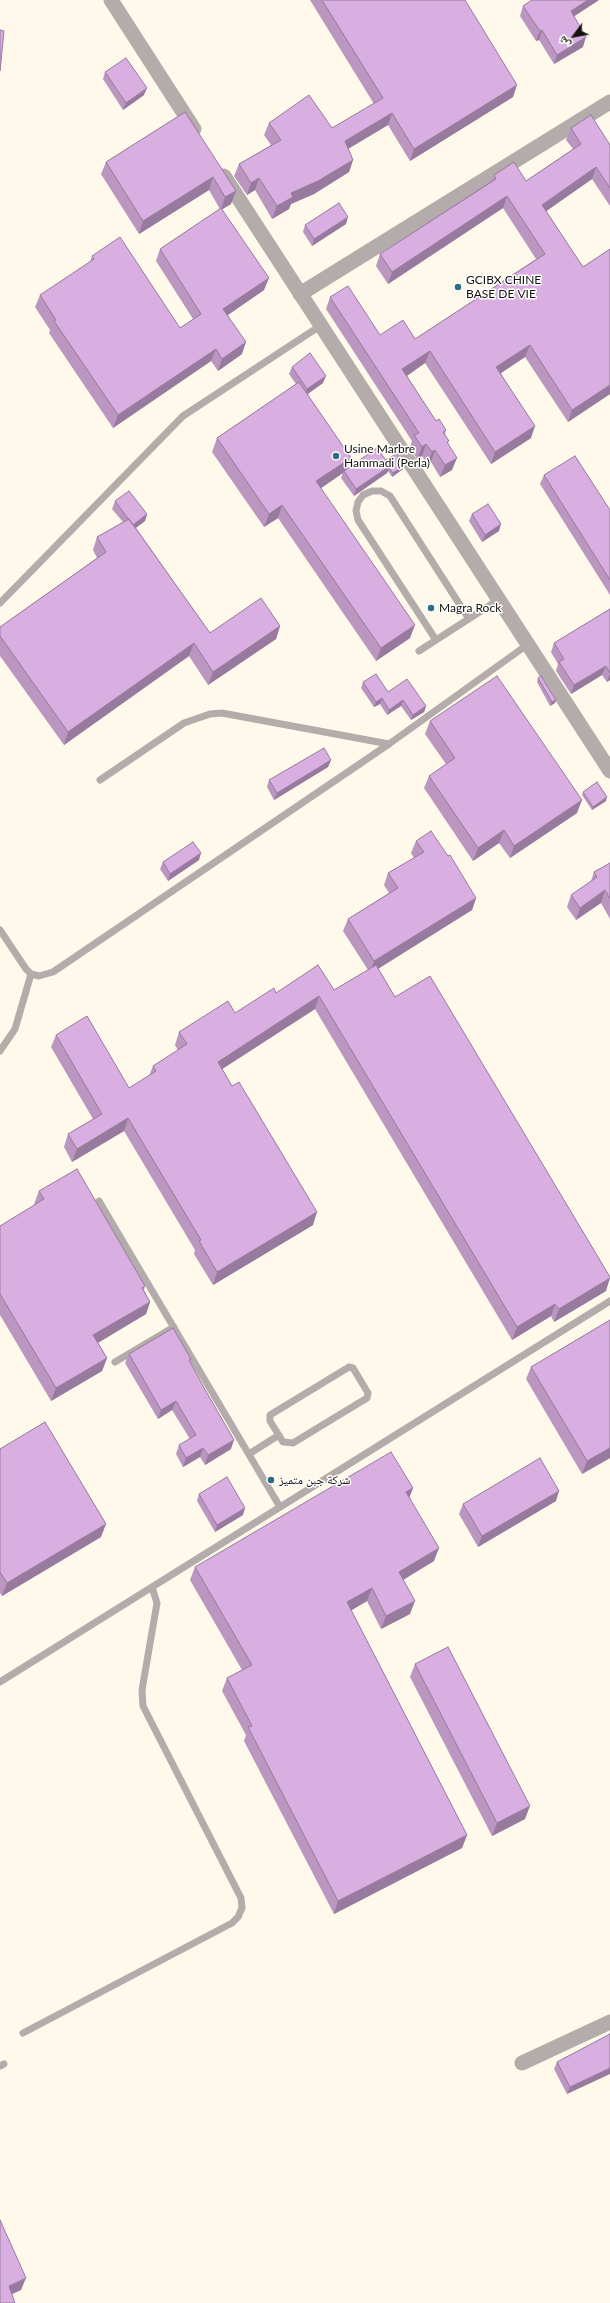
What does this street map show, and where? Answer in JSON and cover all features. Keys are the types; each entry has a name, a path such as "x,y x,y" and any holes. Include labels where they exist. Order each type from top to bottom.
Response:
{"street":[{"path":"112,0 202,140"},
{"path":"300,294 610,102"},
{"path":"214,161 610,771"},
{"path":"522,2063 610,2022"}],"lane":[{"path":"0,603 183,416 203,401 320,326"},
{"path":"436,640 358,520 356,511 358,502 364,495 372,491 381,491 390,496 469,619"},
{"path":"419,651 498,600"},
{"path":"0,930 26,969 31,974 38,976 53,972 389,744 527,645"},
{"path":"100,780 184,723 210,714 222,713 389,744"},
{"path":"0,1051 15,1029 31,974"},
{"path":"99,1201 280,1508"},
{"path":"0,1682 610,1301"},
{"path":"115,1362 174,1327"},
{"path":"347,1368 353,1368 368,1393 365,1399 293,1443 283,1442 279,1435 270,1421 272,1413 347,1368"},
{"path":"249,1454 279,1435"},
{"path":"24,2033 232,1923 238,1917 242,1908 241,1898 143,1706 142,1690 157,1603 152,1588"}],"building":[{"path":"322,0 465,0 517,85 414,149 392,113 345,141 353,160 318,181 291,193 293,197 277,206 259,178 251,183 239,164 281,140 269,123 309,95 332,128 383,98"},
{"path":"532,0 588,0 571,11 586,37 557,55 542,30 540,31 523,6"},
{"path":"0,30 4,31 0,71"},
{"path":"126,58 147,88 126,103 105,72"},
{"path":"185,112 236,191 225,197 213,177 143,221 106,162"},
{"path":"591,115 610,145 610,188 596,167 542,205 583,267 610,249 610,385 572,410 530,345 496,367 535,426 495,452 430,351 402,369 436,421 439,419 446,430 443,432 449,441 447,442 457,458 445,465 435,450 432,452 426,444 422,447 414,435 419,433 330,297 348,286 380,335 403,320 415,339 545,254 507,196 392,272 380,254 496,179 494,175 514,162 526,181 581,144 571,128"},
{"path":"339,203 348,217 314,239 305,225"},
{"path":"221,208 269,278 223,309 246,342 222,359 216,349 118,415 54,321 56,320 40,295 94,259 92,256 120,237 180,328 201,314 160,249"},
{"path":"310,353 326,376 307,389 292,367"},
{"path":"299,382 351,458 316,481 415,625 381,648 282,505 269,514 217,438"},
{"path":"377,448 390,466 356,489 344,471"},
{"path":"396,454 404,466 393,473 386,460"},
{"path":"575,456 610,510 610,580 544,475"},
{"path":"129,491 147,514 133,525 115,501"},
{"path":"488,504 501,524 485,535 472,514"},
{"path":"129,519 210,633 261,598 280,626 213,672 194,643 68,732 0,636 0,627 106,552 97,537"},
{"path":"610,609 610,673 606,666 574,685 559,662 564,659 554,643"},
{"path":"376,674 388,692 407,679 426,706 413,715 403,700 389,710 382,698 376,702 363,682"},
{"path":"497,676 582,800 514,846 504,830 478,848 429,776 455,758 430,721"},
{"path":"541,676 556,700 552,702 538,678"},
{"path":"324,748 331,760 277,793 269,780"},
{"path":"597,782 607,797 593,807 583,792"},
{"path":"431,831 448,856 450,855 476,898 374,961 348,919 398,888 388,873 424,852 416,841"},
{"path":"193,842 201,853 170,874 163,862"},
{"path":"610,863 610,899 605,890 580,908 571,895 597,877 594,872"},
{"path":"318,965 334,990 376,965 395,997 430,976 610,1278 559,1309 555,1304 517,1327 319,996 218,1062 232,1086 239,1082 317,1212 217,1272 199,1241 201,1240 128,1118 77,1149 68,1134 102,1114 56,1035 87,1016 129,1088 156,1071 153,1066 187,1044 179,1032 228,1001 235,1013 274,988 276,993"},
{"path":"77,1169 145,1286 142,1288 150,1302 93,1335 107,1358 56,1388 0,1294 0,1226 44,1199 39,1191"},
{"path":"610,1320 610,1448 587,1461 531,1367"},
{"path":"173,1328 191,1359 189,1360 203,1386 234,1440 208,1455 203,1448 186,1458 179,1445 196,1435 176,1401 161,1410 129,1354"},
{"path":"45,1422 106,1524 7,1583 0,1572 0,1449"},
{"path":"391,1452 413,1488 406,1492 439,1548 399,1572 415,1601 386,1616 372,1588 347,1602 467,1835 338,1901 248,1727 252,1726 227,1678 252,1665 195,1567"},
{"path":"540,1458 559,1491 482,1536 463,1504"},
{"path":"227,1477 245,1508 217,1525 199,1494"},
{"path":"448,1647 530,1806 497,1823 415,1664"},
{"path":"610,2034 610,2068 570,2087 557,2062"},
{"path":"0,2220 26,2278 9,2286 15,2303 0,2303"}],"place":[{"name":"GCIBX CHINE BASE DE VIE","path":"458,287"},
{"name":"Usine Marbre Hammadi (Perla)","path":"336,456"},
{"name":"Magra Rock","path":"431,608"},
{"name":"شركة جبن متميز","path":"271,1480"}]}
